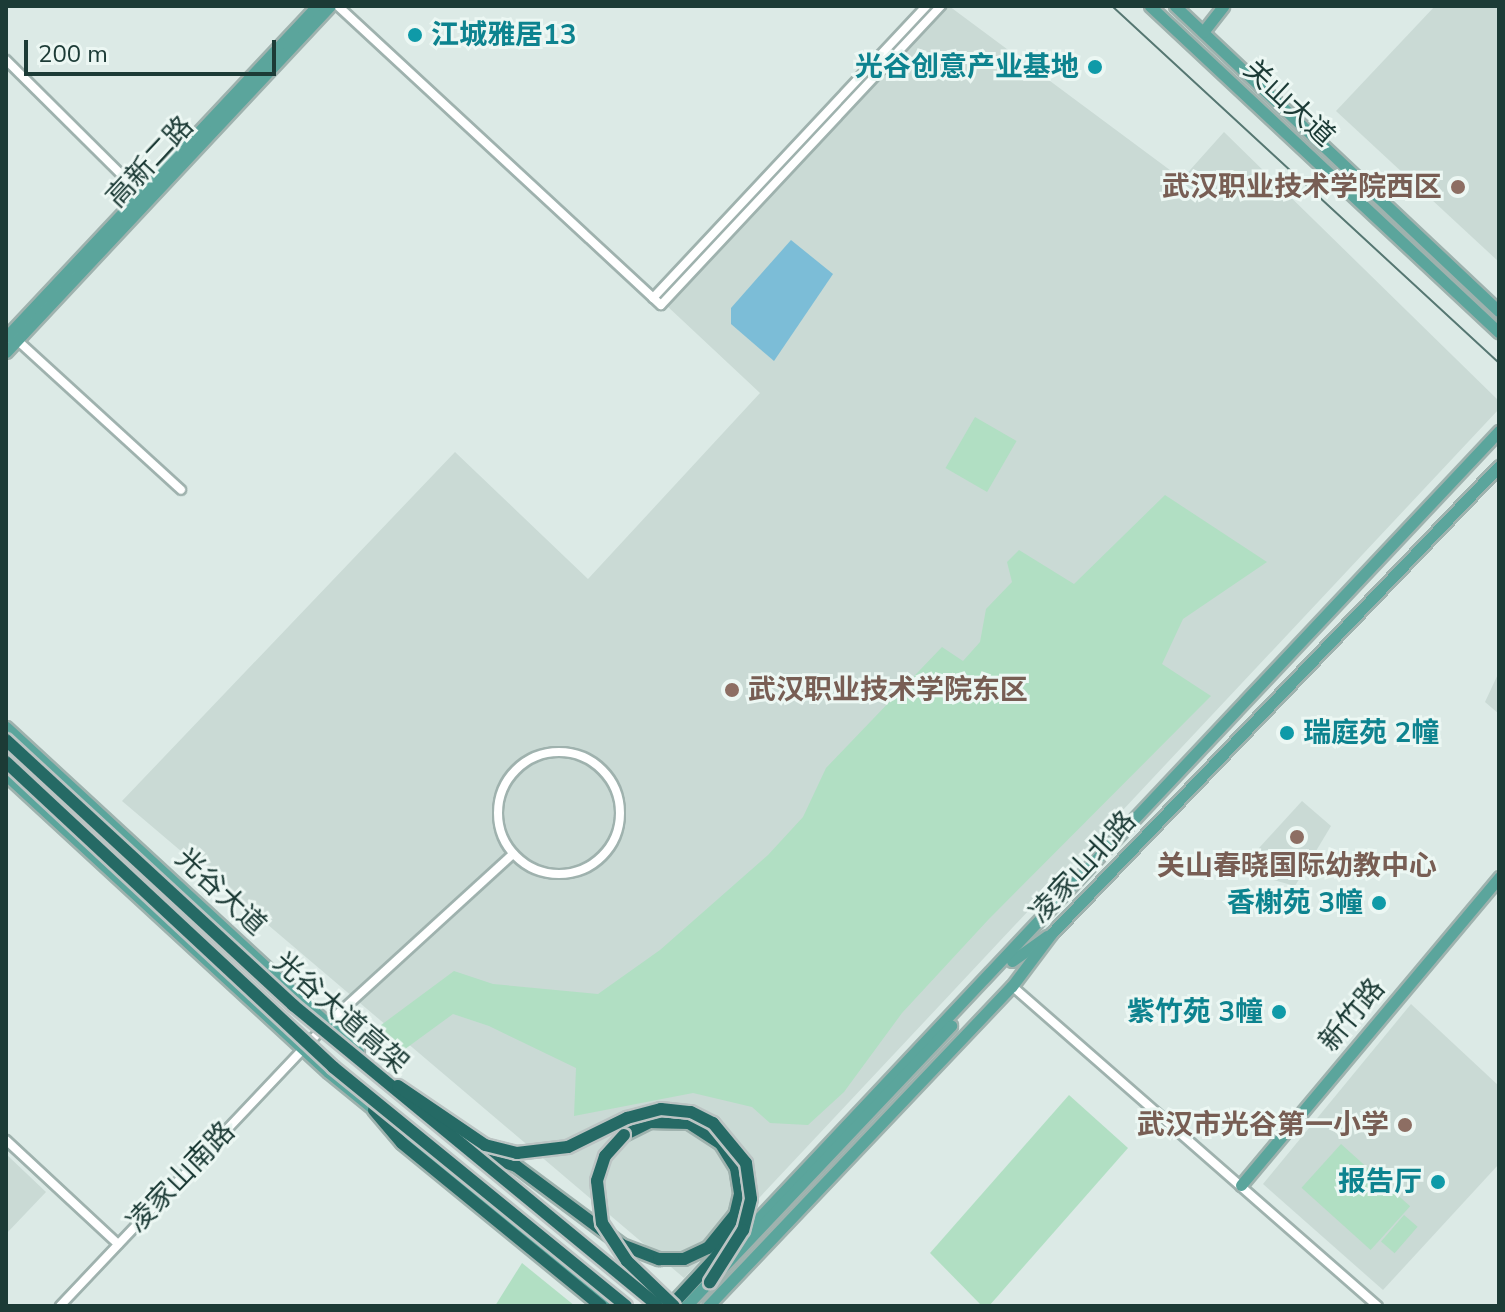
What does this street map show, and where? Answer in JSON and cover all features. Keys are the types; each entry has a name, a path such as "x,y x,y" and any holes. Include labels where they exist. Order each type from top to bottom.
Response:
{"highway":[{"name":"光谷大道高架","path":"6,740 293,1005 375,1071 418,1112 660,1306"},
{"name":"光谷大道高架","path":"6,762 333,1067 626,1306"},
{"path":"375,1071 473,1138 505,1151 552,1152 627,1118 661,1109 691,1112 713,1123 746,1163 751,1199 743,1230 710,1282"},
{"path":"374,1110 402,1143 601,1306"},
{"path":"676,1121 701,1128 721,1144 736,1168 738,1211 717,1256 673,1306 627,1261 602,1223 596,1193 605,1156 624,1135 649,1122 676,1121"},
{"path":"471,1151 516,1166 558,1194 622,1245 659,1259 697,1255 738,1211"}],"main road":[{"name":"高新二路","path":"145,197 317,6"},
{"name":"高新二路","path":"6,352 11,339 330,6"},
{"name":"关山大道","path":"1150,6 1499,333"},
{"name":"关山大道","path":"1175,6 1499,311"},
{"path":"1203,32 1223,6"},
{"path":"673,1306 1499,431"},
{"name":"凌家山北路","path":"708,1306 1012,986 1051,934 1499,466"},
{"name":"光谷大道","path":"6,727 471,1151 660,1306"},
{"path":"6,775 303,1049 615,1306"},
{"name":"新竹路","path":"1241,1185 1499,877"},
{"path":"686,1306 1021,952 1051,934"}],"street":[{"path":"338,6 661,305 941,6"},
{"path":"653,298 926,6"},
{"path":"6,60 145,197"},
{"path":"11,339 181,490"},
{"path":"566,752 602,769 620,804 616,833 601,858 566,874 537,870 513,854 497,815 510,776 545,753 566,752"},
{"name":"凌家山南路","path":"60,1306 329,1022 513,854"},
{"path":"1012,986 1378,1306"},
{"path":"6,1140 118,1244"}],"shaded area":[{"name":"武汉职业技术学院东区","path":"949,6 1182,179 1224,132 1499,401 1499,409 684,1278 122,801 455,452 588,579 760,393 666,305"},
{"name":"武汉职业技术学院西区","path":"1435,6 1499,6 1499,262 1336,111"},
{"path":"1499,672 1499,714 1485,702"},
{"name":"关山春晓国际幼教中心","path":"1302,801 1331,826 1295,886 1270,879 1259,848"},
{"name":"武汉市光谷第一小学","path":"1411,1004 1499,1086 1499,1164 1383,1290 1263,1184"},
{"path":"6,1154 46,1192 6,1234"}],"green space":[{"path":"975,417 1017,441 987,492 946,468"},
{"path":"1165,495 1267,562 1183,619 1162,664 1211,696 988,920 902,1013 844,1092 808,1125 770,1123 752,1107 693,1093 574,1116 576,1068 489,1026 453,1014 401,1052 373,1031 454,971 493,984 598,994 660,950 768,855 803,817 826,768 942,647 963,661 980,642 986,609 1012,582 1007,562 1019,550 1074,584"},
{"path":"1069,1095 1128,1148 989,1306 982,1306 930,1253"},
{"path":"1341,1144 1410,1206 1371,1250 1302,1188"},
{"path":"1404,1215 1418,1227 1395,1253 1381,1241"},
{"path":"522,1263 575,1306 495,1306"}],"water":[{"path":"791,240 833,274 774,361 731,324 731,308"}],"tram line":[{"path":"1112,6 1499,363"}],"place":[{"name":"江城雅居13","path":"415,35"},
{"name":"光谷创意产业基地","path":"1095,67"},
{"name":"武汉职业技术学院西区","path":"1458,187"},
{"name":"武汉职业技术学院东区","path":"732,690"},
{"name":"瑞庭苑 2幢","path":"1287,733"},
{"name":"关山春晓国际幼教中心","path":"1297,837"},
{"name":"香榭苑 3幢","path":"1379,903"},
{"name":"紫竹苑 3幢","path":"1279,1012"},
{"name":"武汉市光谷第一小学","path":"1405,1125"},
{"name":"报告厅","path":"1438,1182"}]}
